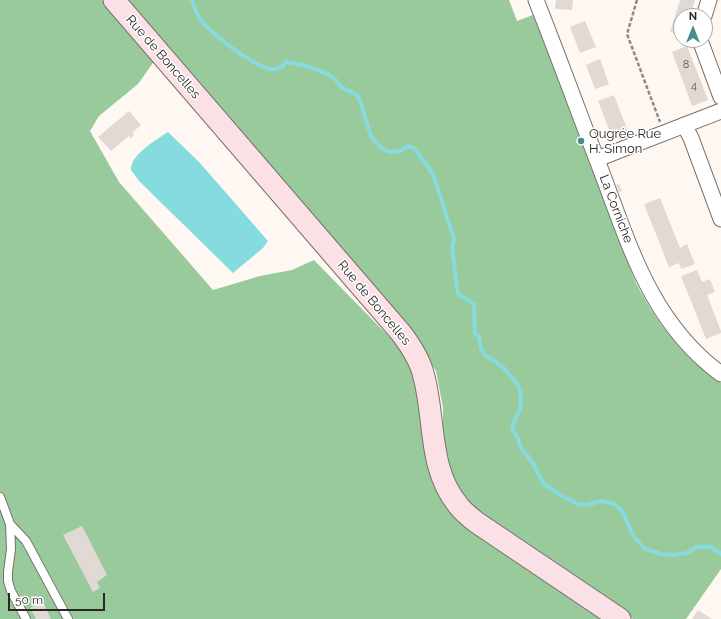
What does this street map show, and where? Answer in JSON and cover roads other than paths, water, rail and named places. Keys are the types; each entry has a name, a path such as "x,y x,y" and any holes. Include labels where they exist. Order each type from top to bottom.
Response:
{"main road":[{"name":"Rue de Boncelles","path":"114,0 401,333 415,353 423,372 428,400 433,448 449,492 458,506 476,522 620,619"}],"street":[{"name":"La Corniche","path":"536,0 596,159 632,250 652,294 660,309 676,331 708,364 721,374"},
{"path":"703,48 721,97"},
{"path":"596,159 721,110"},
{"path":"684,125 691,138 721,219"}],"lane":[{"path":"0,496 10,524 11,549 8,581 11,591 26,619"},
{"path":"10,524 26,541 68,619"}],"water":[{"path":"168,132 200,163 268,241 263,248 233,273 139,181 131,170 132,164 139,153"}],"waterway":[{"path":"192,0 194,8 206,26 224,42 257,64 274,69 283,66 286,62 303,65 328,74 335,79 341,87 359,97 371,137 380,147 389,152 400,151 408,146 414,148 433,174 454,239 452,248 458,294 474,304 475,334 479,336 481,349 485,355 503,367 518,385 521,395 520,409 512,427 521,448 534,465 543,483 560,495 578,504 586,505 601,501 615,504 623,512 633,536 645,549 661,554 674,555 687,553 697,547 711,547 721,554"}],"place":[{"name":"Ougrée Rue H. Simon","path":"581,141"}]}
